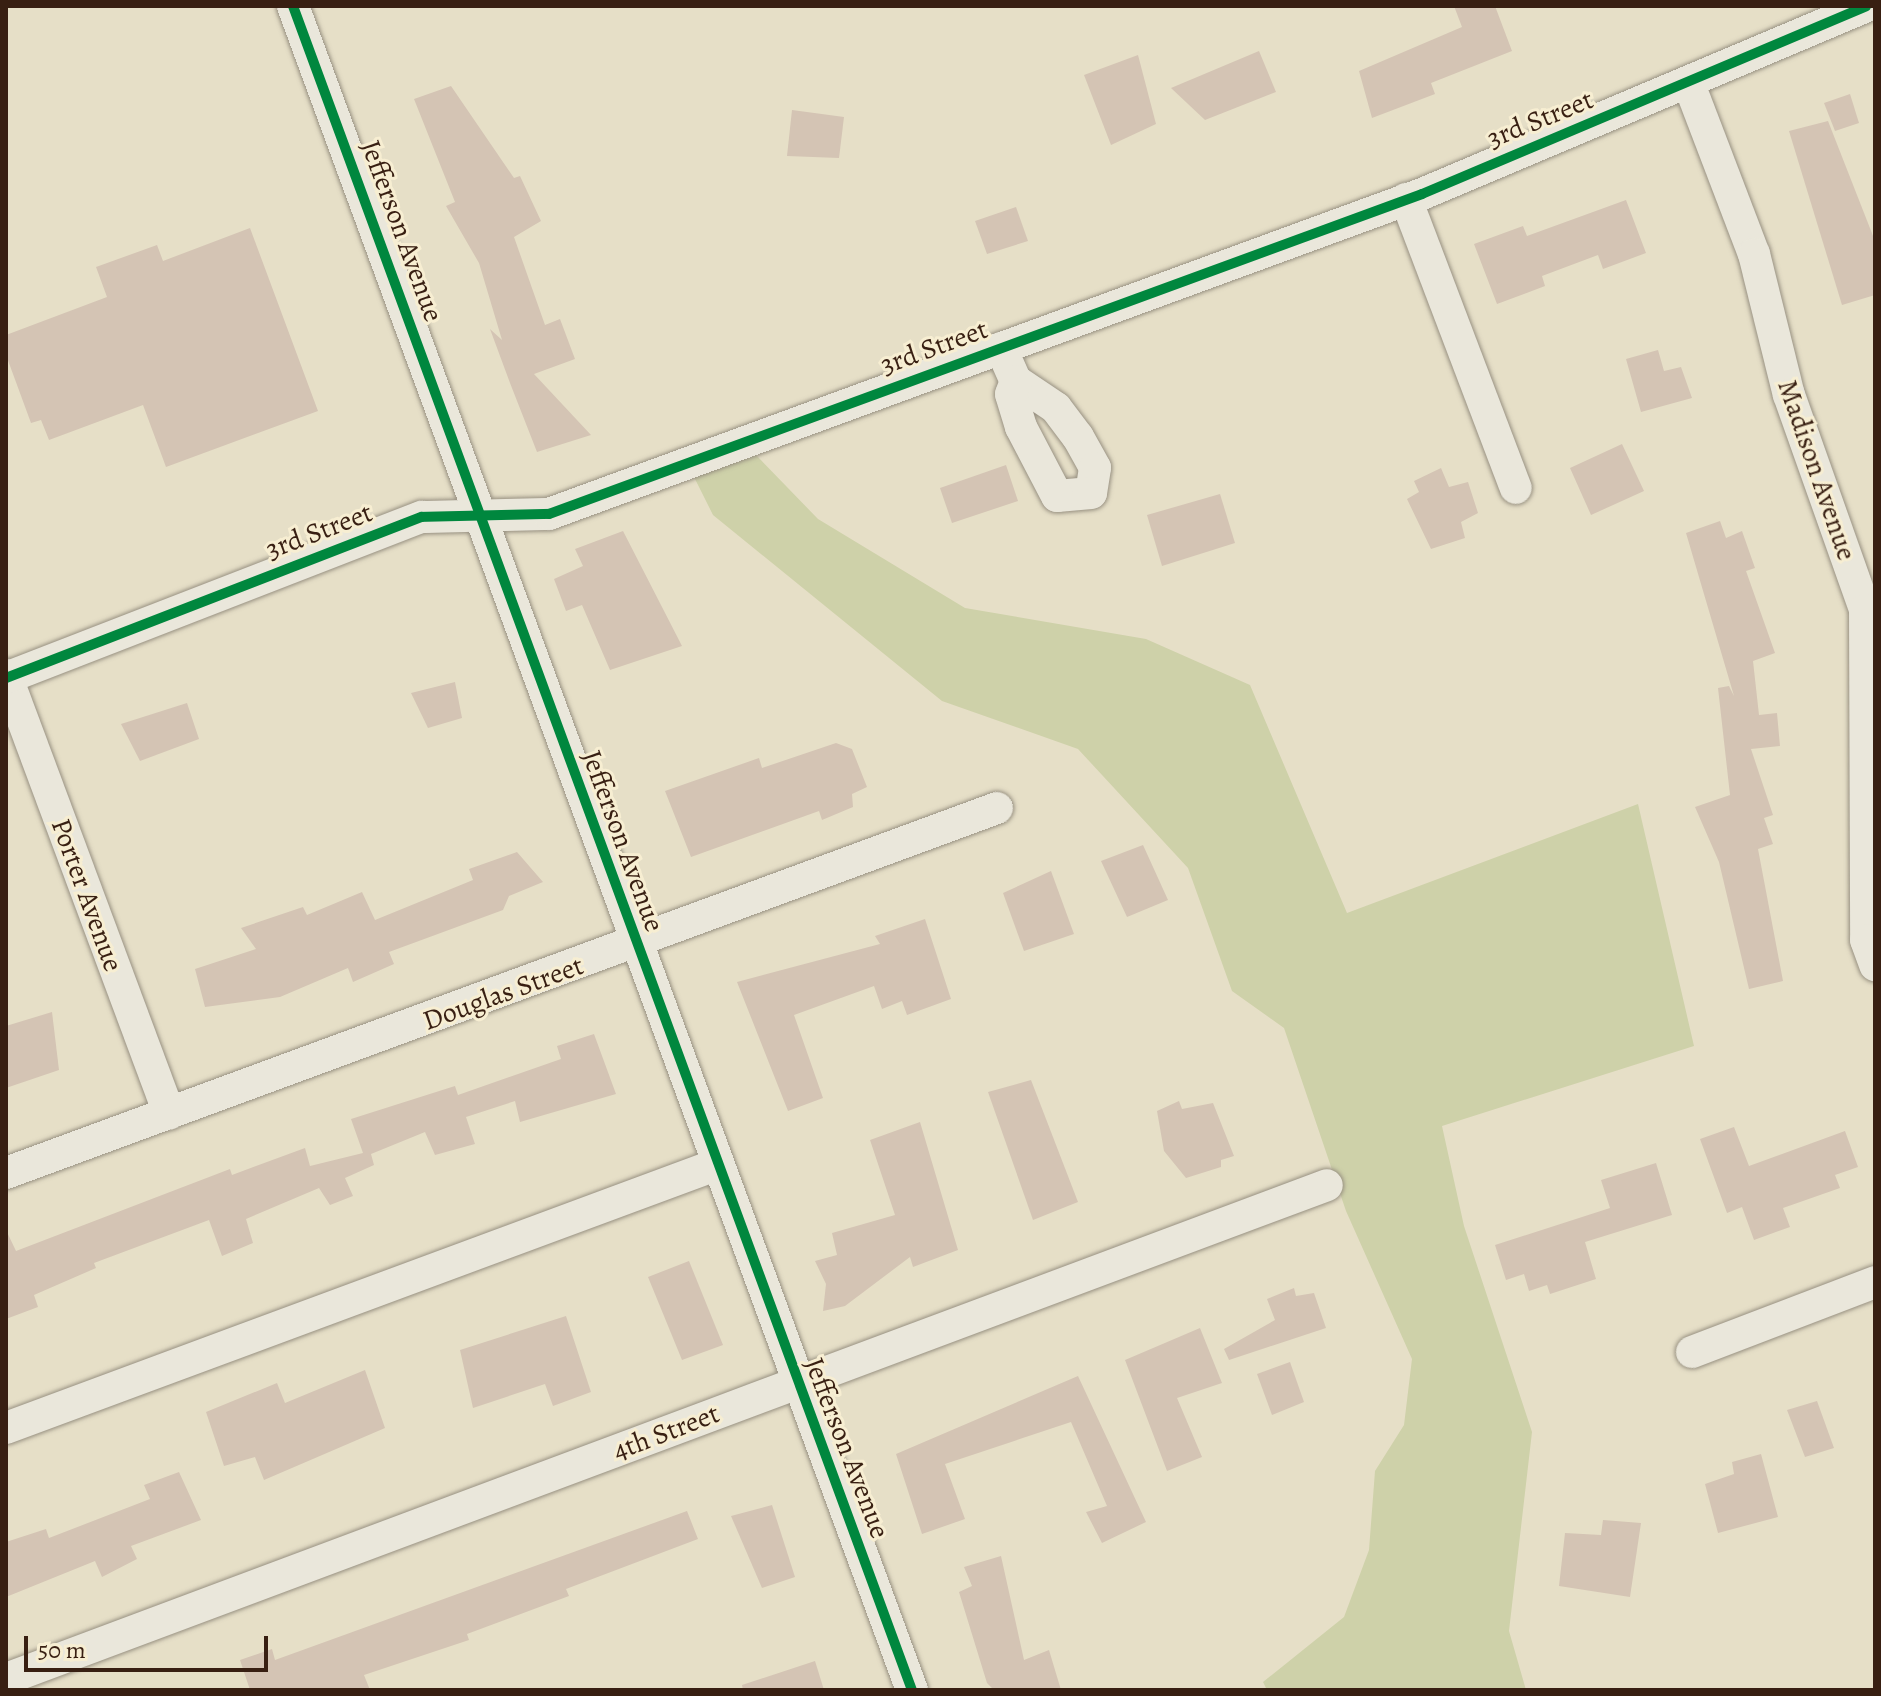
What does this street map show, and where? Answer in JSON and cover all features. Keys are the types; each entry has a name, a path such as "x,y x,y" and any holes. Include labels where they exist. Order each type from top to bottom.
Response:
{"street":[{"name":"Jefferson Avenue","path":"293,6 481,512 635,945 912,1690"},
{"name":"3rd Street","path":"6,677 422,517 481,512 549,514 1406,199 1689,84 1866,6"},
{"name":"Madison Avenue","path":"1689,84 1754,254 1789,395 1865,610 1866,940 1875,965"},
{"path":"1406,199 1516,488"},
{"path":"1001,348 1016,381"},
{"name":"Porter Avenue","path":"6,677 169,1114"},
{"name":"Douglas Street","path":"6,1173 635,945 997,808"},
{"path":"6,1428 718,1164"},
{"name":"4th Street","path":"6,1679 1327,1185"},
{"path":"1692,1352 1875,1282"}],"green space":[{"path":"756,455 818,519 965,608 1146,639 1250,685 1347,913 1638,804 1694,1046 1442,1126 1464,1226 1532,1432 1509,1631 1526,1690 1267,1690 1263,1682 1344,1617 1369,1550 1375,1471 1404,1425 1412,1359 1346,1211 1284,1028 1232,991 1188,868 1078,749 942,701 713,515 694,477"}],"building":[{"path":"1454,6 1495,6 1512,51 1431,83 1435,94 1372,118 1359,71 1462,27"},
{"path":"1259,51 1276,92 1205,120 1171,88"},
{"path":"1138,55 1156,124 1111,145 1084,75"},
{"path":"451,86 514,178 520,176 541,221 514,237 545,325 560,319 575,359 534,374 591,435 537,452 490,329 502,340 479,263 446,206 455,202 414,99"},
{"path":"1850,94 1859,123 1835,131 1824,103"},
{"path":"792,110 844,117 839,158 787,156"},
{"path":"1828,121 1875,241 1875,295 1842,305 1789,131"},
{"path":"1626,200 1646,253 1603,269 1598,255 1542,276 1545,286 1497,304 1474,244 1523,226 1527,236"},
{"path":"1016,207 1028,241 987,254 975,221"},
{"path":"250,228 318,411 166,467 143,405 49,440 41,420 31,423 6,355 6,335 107,297 96,267 157,245 163,261"},
{"path":"1658,350 1664,371 1681,367 1692,398 1641,412 1626,359"},
{"path":"1622,444 1644,491 1591,515 1570,468"},
{"path":"1006,465 1018,501 952,523 940,488"},
{"path":"1441,468 1449,487 1468,482 1478,513 1461,522 1465,538 1431,549 1407,499 1419,492 1414,481"},
{"path":"1220,494 1235,543 1162,566 1147,515"},
{"path":"1720,521 1726,538 1742,531 1755,568 1746,571 1775,653 1753,661 1759,715 1777,713 1780,746 1751,749 1773,815 1764,818 1773,844 1758,849 1783,981 1749,989 1719,862 1695,807 1730,795 1718,688 1729,686 1734,696 1686,533"},
{"path":"623,531 682,646 610,670 582,605 566,611 554,579 583,566 575,549"},
{"path":"455,682 462,718 428,728 411,693"},
{"path":"187,703 199,739 140,761 121,724"},
{"path":"836,743 852,749 867,787 852,794 853,807 822,820 819,811 691,857 665,791 759,758 762,768"},
{"path":"1143,845 1168,900 1127,917 1101,861"},
{"path":"517,852 543,882 509,896 503,910 389,952 394,964 353,982 348,968 280,997 205,1007 195,969 256,949 241,928 303,907 307,915 362,892 375,920 473,880 469,869"},
{"path":"1051,871 1074,934 1024,951 1003,893"},
{"path":"925,919 951,999 907,1015 902,1001 882,1009 874,986 794,1015 823,1098 788,1111 737,982 880,944 875,936"},
{"path":"52,1012 59,1070 6,1088 6,1026"},
{"path":"594,1034 616,1094 520,1122 515,1101 466,1117 475,1144 435,1155 425,1132 371,1154 374,1165 345,1178 353,1196 330,1205 319,1188 246,1219 253,1243 222,1256 209,1220 94,1263 96,1268 34,1295 38,1307 6,1319 6,1230 16,1251 230,1169 232,1175 305,1148 310,1166 363,1153 351,1119 455,1086 458,1095 561,1059 557,1046"},
{"path":"1031,1080 1078,1202 1033,1220 988,1092"},
{"path":"1179,1101 1182,1109 1213,1103 1234,1156 1221,1160 1221,1167 1186,1178 1164,1151 1157,1111"},
{"path":"920,1122 958,1250 913,1267 910,1257 845,1306 823,1311 826,1284 815,1261 837,1255 832,1233 895,1215 870,1140"},
{"path":"1734,1127 1749,1166 1845,1131 1858,1167 1835,1175 1840,1188 1783,1208 1790,1227 1754,1240 1742,1207 1727,1213 1700,1139"},
{"path":"1656,1163 1672,1215 1585,1242 1596,1279 1550,1294 1547,1285 1529,1291 1524,1274 1506,1280 1495,1245 1610,1208 1601,1180"},
{"path":"689,1261 723,1345 682,1360 648,1277"},
{"path":"1294,1288 1296,1296 1314,1293 1326,1328 1229,1360 1224,1349 1275,1320 1267,1299"},
{"path":"566,1316 591,1392 553,1406 545,1384 473,1408 460,1350"},
{"path":"1200,1328 1222,1383 1177,1398 1202,1457 1167,1471 1125,1360"},
{"path":"1290,1362 1304,1402 1272,1415 1257,1374"},
{"path":"365,1370 385,1428 264,1480 255,1457 224,1466 206,1412 277,1383 285,1403"},
{"path":"1078,1376 1146,1522 1102,1543 1086,1512 1107,1506 1071,1422 945,1464 965,1519 922,1534 896,1454"},
{"path":"1817,1401 1834,1448 1805,1457 1787,1410"},
{"path":"1761,1454 1778,1517 1718,1533 1705,1484 1734,1474 1732,1462"},
{"path":"179,1472 201,1520 131,1546 137,1559 102,1577 95,1561 6,1597 6,1542 46,1529 49,1538 150,1499 144,1485"},
{"path":"772,1505 795,1577 762,1588 731,1516"},
{"path":"687,1511 698,1539 566,1589 569,1596 467,1634 469,1640 364,1675 370,1690 250,1690 240,1660 272,1649 275,1660"},
{"path":"1603,1520 1641,1523 1630,1597 1559,1586 1565,1533 1601,1535"},
{"path":"1001,1556 1024,1660 1049,1650 1061,1690 994,1690 987,1683 959,1592 972,1586 964,1567"},
{"path":"815,1661 824,1690 743,1690 742,1685"}],"cycle path":[{"path":"293,6 912,1690"},
{"path":"6,678 422,517 549,514 1422,194 1866,6"}]}
